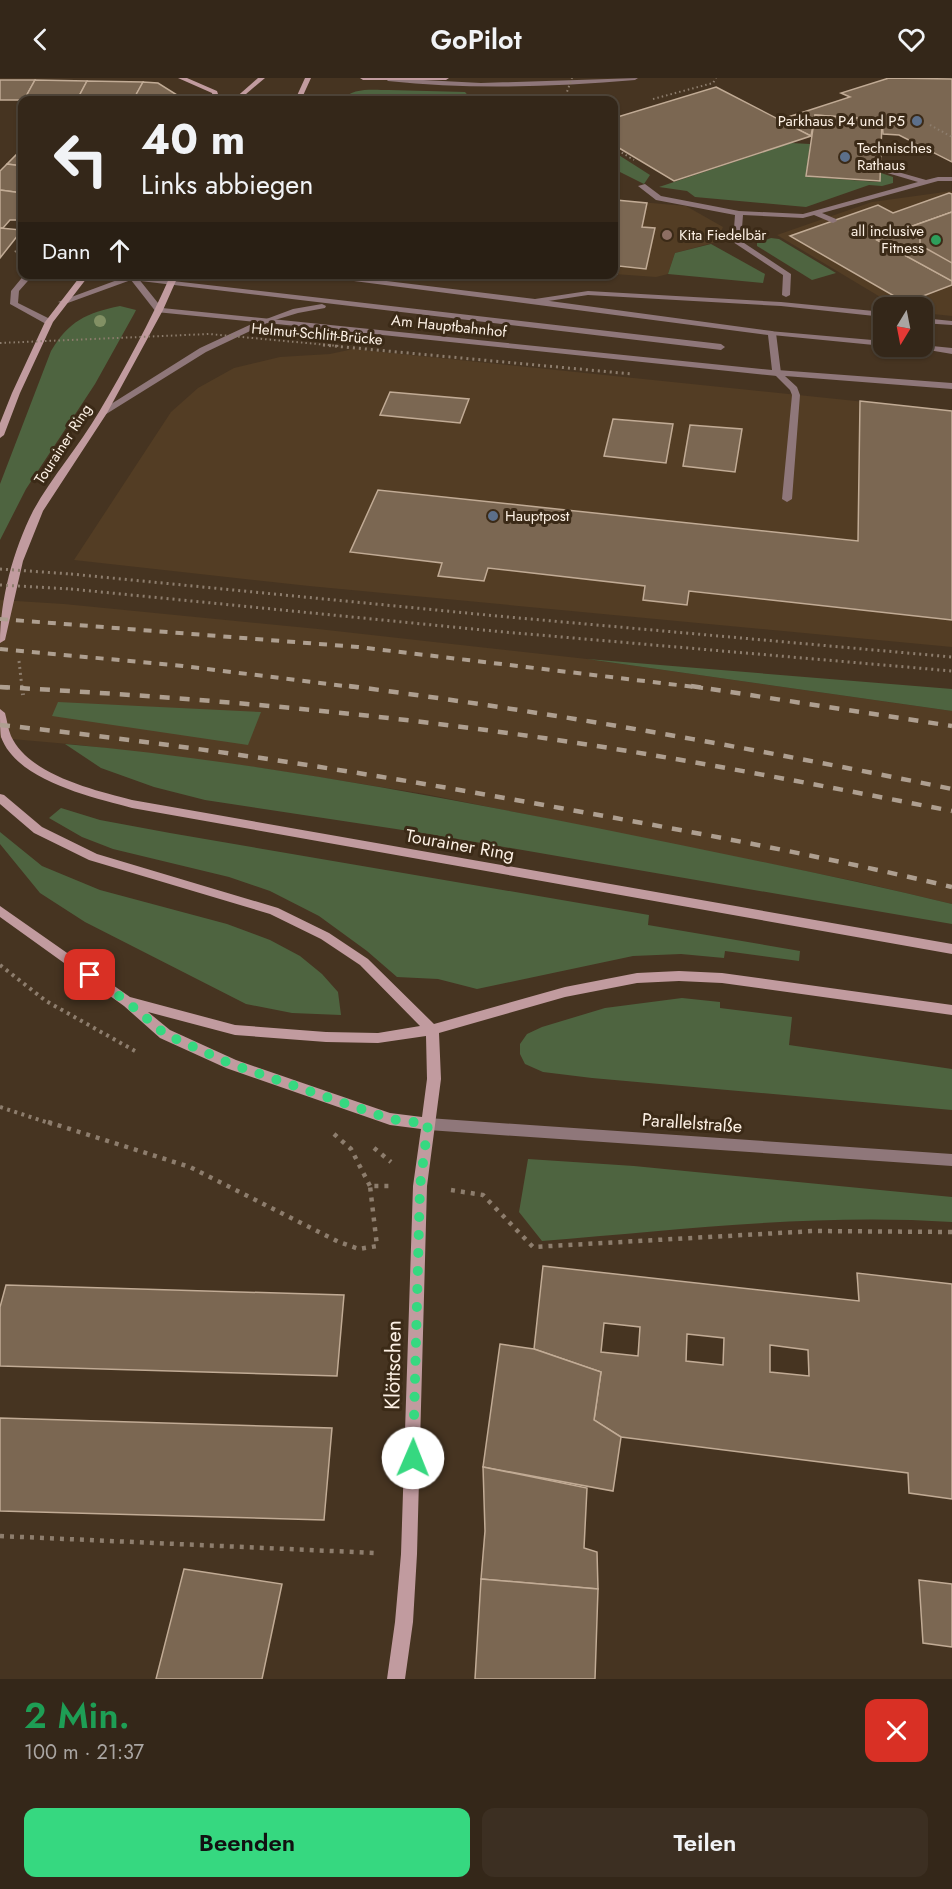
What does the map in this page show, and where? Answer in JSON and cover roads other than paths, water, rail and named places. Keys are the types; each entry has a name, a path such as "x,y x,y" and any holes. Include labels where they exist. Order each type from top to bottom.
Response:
{"main road":[{"path":"181,78 215,92 216,96"},
{"path":"241,96 262,78"},
{"path":"300,96 308,78"},
{"path":"363,78 446,78"},
{"path":"0,435 16,393 49,322 82,279"},
{"name":"Tourainer Ring","path":"0,640 18,561 38,511 103,414 159,310 173,279"},
{"name":"Tourainer Ring","path":"0,713 6,736 18,753 36,769 82,790 132,804 477,867 952,949"},
{"path":"0,798 38,830 93,857 274,911 325,936 364,962 432,1030"},
{"path":"0,910 126,1001 165,1034 231,1064 390,1119 428,1124"},
{"path":"126,1001 235,1030 326,1037 378,1038 432,1030 564,992 637,978 722,978 952,1010"},
{"name":"Klöttschen","path":"396,1679 410,1554 420,1186 434,1079 432,1030"}],"street":[{"path":"388,79 438,86 569,84 635,78"},
{"path":"886,170 924,182"},
{"path":"642,186 659,198 739,213 803,216 938,178 952,179"},
{"path":"739,213 737,242 788,274 786,295"},
{"path":"815,213 833,221"},
{"path":"26,279 15,291 14,304 49,322"},
{"path":"63,302 123,279"},
{"path":"133,279 159,310"},
{"path":"146,279 337,304 721,347"},
{"name":"Am Hauptbahnhof","path":"348,279 535,301 772,333 873,343"},
{"path":"381,279 400,285"},
{"path":"535,301 588,293 781,304 873,314"},
{"path":"103,414 203,350 265,321 296,310 337,304"},
{"name":"Am Hauptbahnhof","path":"159,310 777,373 952,386"},
{"path":"933,321 952,323"},
{"path":"772,333 777,373 796,395 787,499"},
{"path":"933,349 952,351"},
{"name":"Parallelstraße","path":"428,1124 952,1160"}],"railway":[{"path":"0,619 358,647 703,688"},
{"path":"0,649 183,666 361,688"},
{"path":"349,686 501,707 652,732 952,789"},
{"path":"691,686 952,726"},
{"path":"14,688 0,687 250,704 438,724 670,758 952,811"},
{"path":"0,725 215,751 429,785 762,846 952,887"}],"place":[{"name":"Parkhaus P4 und P5","path":"917,121"},
{"name":"Technisches Rathaus","path":"845,157"},
{"name":"Kita Fiedelbär","path":"667,235"},
{"name":"all inclusive Fitness","path":"936,240"},
{"name":"Hauptpost","path":"493,516"}]}
